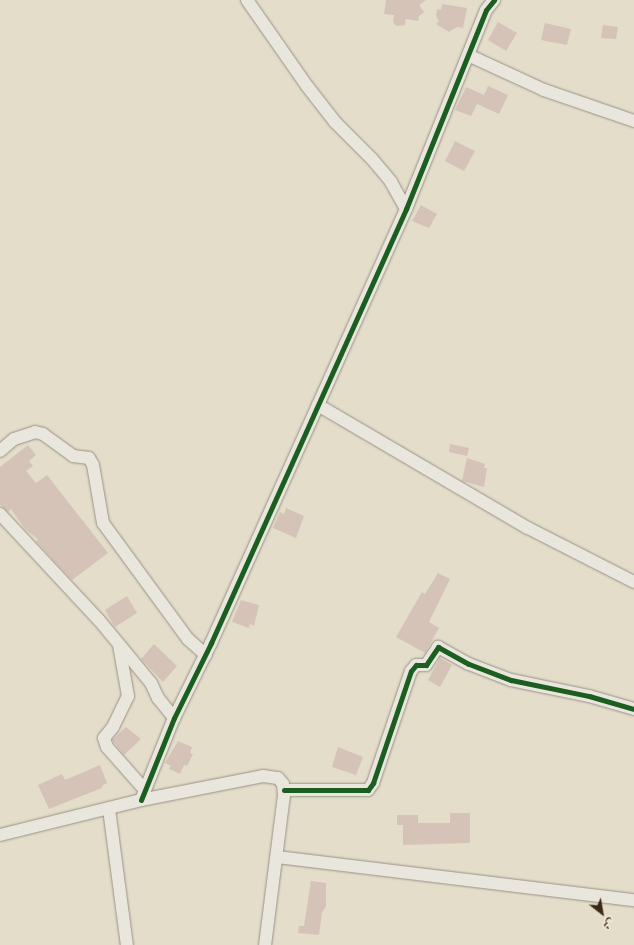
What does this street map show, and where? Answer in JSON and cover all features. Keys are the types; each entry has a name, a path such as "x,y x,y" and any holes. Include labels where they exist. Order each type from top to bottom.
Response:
{"street":[{"path":"248,0 307,86 335,122 372,159 391,182 406,210"},
{"path":"142,795 174,718 206,655 318,406 364,298 406,210 486,10 494,0"},
{"path":"468,55 544,90 634,121"},
{"path":"318,406 528,528 634,582"},
{"path":"0,451 14,439 35,432 43,434 73,456 90,458 93,465 103,523 188,639 206,655"},
{"path":"0,514 119,645 151,683 158,698 174,718"},
{"path":"119,645 128,696 121,713 104,738 107,747 142,795"},
{"path":"284,790 368,790 373,783 411,671 416,665 426,665 438,648 469,664 511,680 589,696 634,709"},
{"path":"0,835 109,809 142,795 263,776 278,778 283,784 284,790 277,857 265,945"},
{"path":"109,809 127,945"},
{"path":"277,857 634,900"}],"building":[{"path":"386,0 426,0 419,5 424,12 419,16 418,21 406,19 405,25 396,26 393,22 394,15 384,14"},
{"path":"442,4 467,8 463,28 457,27 449,32 436,24 439,21 436,16 437,9 441,10"},
{"path":"498,22 517,33 506,51 488,40"},
{"path":"545,23 571,29 567,45 541,40"},
{"path":"603,25 618,27 616,39 601,38"},
{"path":"488,86 508,95 499,114 477,104 471,116 455,110 466,87 484,95"},
{"path":"455,141 475,151 464,171 445,161"},
{"path":"421,205 437,214 429,228 412,221"},
{"path":"450,444 469,448 467,456 449,452"},
{"path":"28,445 36,455 29,461 33,466 26,471 36,483 47,475 108,553 72,580 36,541 38,539 25,529 11,509 8,512 0,505 0,467"},
{"path":"467,458 485,464 484,468 487,468 484,487 462,481"},
{"path":"286,508 304,516 296,538 273,528 280,512 284,514"},
{"path":"438,573 450,579 429,622 439,628 425,653 396,637 422,592 425,594"},
{"path":"127,596 137,613 115,627 105,610"},
{"path":"241,600 259,605 254,626 250,624 249,628 232,622"},
{"path":"154,644 177,666 163,682 141,659"},
{"path":"440,658 452,665 440,687 428,680"},
{"path":"126,727 141,739 124,755 112,740"},
{"path":"178,741 192,747 190,753 193,754 187,766 184,765 180,774 169,769 171,766 165,763"},
{"path":"338,747 363,757 356,775 332,767"},
{"path":"100,765 107,783 102,786 102,788 49,809 38,785 62,774 65,780"},
{"path":"450,813 470,813 470,843 403,845 403,825 397,825 397,815 418,815 418,823 450,823"},
{"path":"311,881 326,883 326,906 322,913 319,935 298,933 299,926 304,926"}],"cycle path":[{"path":"141,800 174,718 211,643 406,209 486,10 494,0"},
{"path":"284,790 368,790 373,783 411,671 416,665 426,665 438,647 469,664 511,680 589,696 634,709"}]}
